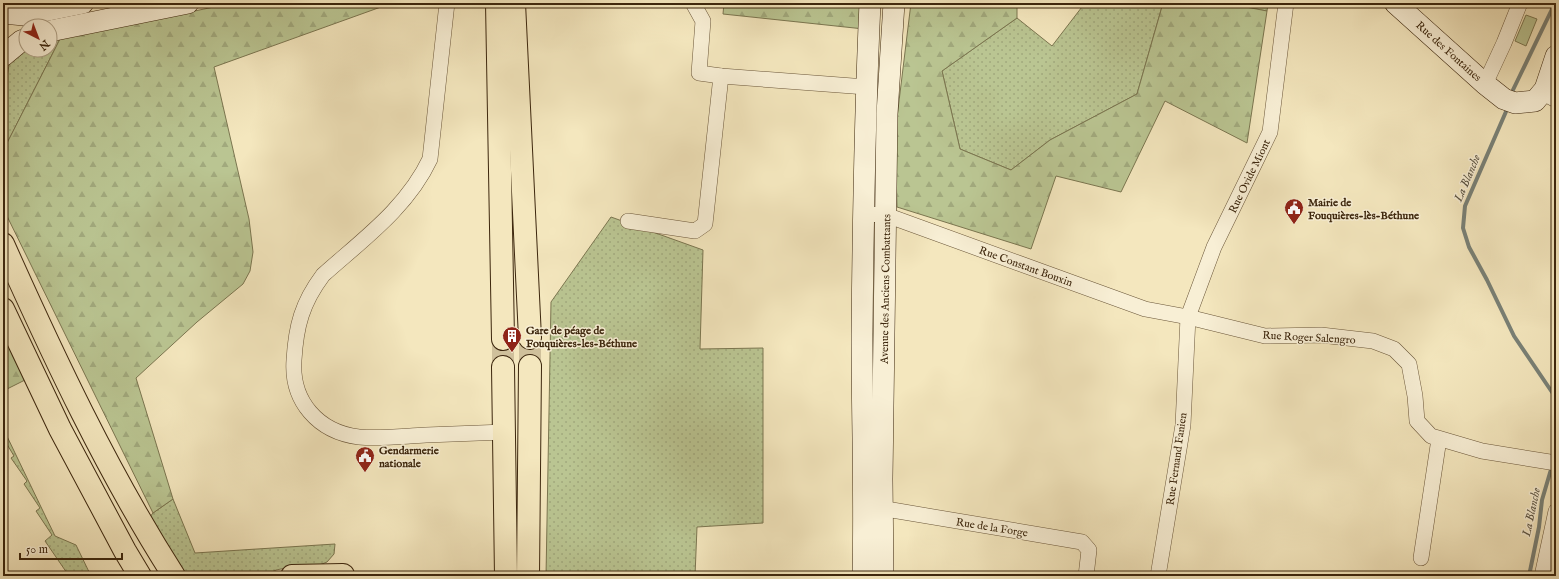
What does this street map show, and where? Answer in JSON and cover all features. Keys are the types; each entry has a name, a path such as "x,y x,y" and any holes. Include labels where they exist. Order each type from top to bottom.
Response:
{"highway":[{"path":"497,3 503,339"},
{"path":"514,3 530,338"},
{"path":"3,244 79,407 120,484 174,576"},
{"path":"3,309 64,436 125,552 140,576"},
{"path":"528,576 530,366"},
{"path":"503,367 506,576"},
{"path":"292,576 343,575"}],"street":[{"path":"3,13 24,15 83,3"},
{"path":"58,29 188,3"},
{"path":"447,3 430,160 425,171 403,202 323,275 314,287 304,304 296,330 294,366 296,382 299,396 310,412 328,426 348,435 375,437 505,432"},
{"path":"693,3 703,21 699,72 721,76 866,87"},
{"name":"Avenue des Anciens Combattants","path":"870,3 866,87 862,336 873,509 883,533 883,576"},
{"name":"Avenue des Anciens Combattants","path":"863,576 873,509 886,215 887,114 894,3"},
{"name":"Rue Ovide Miont","path":"1188,317 1214,248 1270,132 1286,3"},
{"name":"Rue des Fontaines","path":"1395,3 1485,84 1509,101 1535,101 1549,97"},
{"path":"1485,84 1520,3"},
{"path":"3,56 18,44"},
{"path":"1549,97 1545,89 1556,56"},
{"path":"628,221 695,231 705,224 721,76"},
{"name":"Rue Constant Bouxin","path":"864,214 886,215 1145,309 1188,317"},
{"name":"Rue Roger Salengro","path":"1188,317 1265,336 1321,335 1373,341 1394,349 1409,364 1415,396 1417,421 1431,436 1482,451 1552,462"},
{"name":"Rue Fernand Fanien","path":"1158,576 1183,426 1188,317"},
{"path":"1421,558 1439,439"},
{"name":"Rue de la Forge","path":"873,509 1082,542 1089,550 1086,576"},
{"path":"1542,576 1556,511"}],"green space":[{"path":"233,3 392,3 214,67 249,219 253,252 250,271 243,284 197,322 136,378 173,499 153,513 3,208 3,151 50,58 58,58 58,43 60,39"},
{"path":"724,3 868,3 864,29 723,14"},
{"path":"911,3 1017,3 1017,18 942,71 960,149 1011,170 1050,140 1137,94 1163,3 1225,3 1267,11 1247,143 1165,101 1121,192 1056,176 1031,249 897,207 895,134"},
{"path":"1085,3 1163,3 1137,94 1050,140 1011,170 960,149 942,71 1017,18 1052,46"},
{"path":"1225,3 1268,3 1267,11"},
{"path":"1526,15 1537,19 1526,46 1515,41"},
{"path":"18,55 18,58 50,58 3,151 3,100 9,65"},
{"path":"611,217 703,250 700,349 763,348 763,523 697,527 695,576 546,576 551,302"},
{"path":"3,326 27,379 3,391"},
{"path":"3,428 55,536 76,545 91,576 69,576 45,541 52,535 36,511 40,508 24,484 27,481 11,458 14,456 5,441 3,442"},
{"path":"173,499 195,553 335,544 334,554 327,562 317,566 296,566 276,570 264,576 186,576 149,518 153,513"}],"waterway":[{"name":"La Blanche","path":"1511,94 1555,3"},
{"name":"La Blanche","path":"1508,107 1465,206 1463,228 1469,247 1514,336 1556,398"},
{"name":"La Blanche","path":"1529,576 1539,527 1542,500 1552,466"}],"tunnel":[{"path":"530,338 530,366"},
{"path":"503,339 503,367"}],"place":[{"name":"Mairie de Fouquières-lès-Béthune","path":"1294,225"},
{"name":"Gare de péage de Fouquières-les-Béthune","path":"512,353"},
{"name":"Gendarmerie nationale","path":"365,473"}]}
